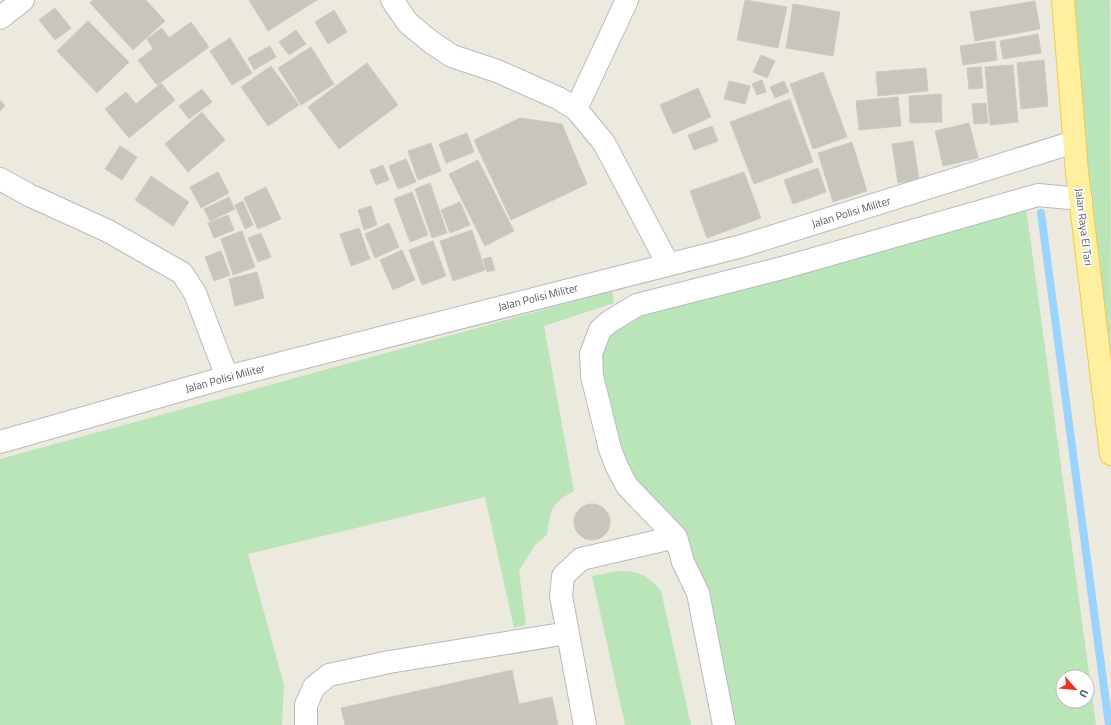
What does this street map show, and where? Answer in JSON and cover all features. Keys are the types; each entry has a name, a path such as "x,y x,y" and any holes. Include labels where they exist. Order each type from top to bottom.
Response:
{"main road":[{"name":"Jalan Raya El Tari","path":"1063,0 1074,142 1111,454"}],"street":[{"path":"0,18 23,0"},
{"path":"392,0 408,23 452,56 497,71 558,98 576,109 604,143 668,264"},
{"path":"576,109 627,0"},
{"name":"Jalan Polisi Militer","path":"0,442 227,377 742,246 1074,142"},
{"path":"0,179 29,195 108,231 182,273 195,293 227,377"},
{"path":"724,725 698,593 683,562 676,537 627,486 610,449 592,376 590,354 600,330 609,322 637,305 786,267 1038,195 1081,199"},
{"path":"585,725 562,596 563,576 581,559 676,537"},
{"path":"306,725 306,705 314,687 329,675 389,662 568,633"}],"green space":[{"path":"1070,0 1110,0 1111,436"},
{"path":"1026,207 1088,669 1055,669 1055,709 1094,709 1096,725 714,725 692,620 684,570 630,491 586,371 623,313"},
{"path":"612,291 614,303 544,326 574,491 560,499 553,508 549,519 547,535 535,545 519,571 526,625 514,628 485,497 248,554 284,685 282,725 0,725 0,459"},
{"path":"618,571 638,573 651,581 661,591 691,725 625,725 592,576"}],"building":[{"path":"93,0 146,0 165,21 133,50 90,3"},
{"path":"249,0 317,0 268,31"},
{"path":"745,0 787,7 778,48 737,40"},
{"path":"1035,1 1040,29 975,41 970,12"},
{"path":"793,4 840,12 833,56 786,48"},
{"path":"55,8 71,28 55,40 39,20"},
{"path":"334,10 347,32 328,44 315,22"},
{"path":"88,21 129,62 97,93 57,51"},
{"path":"191,22 209,47 157,85 138,60 153,49 147,39 162,28 169,38"},
{"path":"296,30 306,44 289,55 279,42"},
{"path":"1038,34 1041,53 1003,59 1000,41"},
{"path":"230,38 252,73 232,85 210,51"},
{"path":"995,41 997,60 963,65 960,46"},
{"path":"270,46 276,57 254,70 248,58"},
{"path":"311,47 334,84 301,105 278,68"},
{"path":"761,55 775,61 767,78 753,72"},
{"path":"1044,60 1048,106 1021,109 1017,63"},
{"path":"367,63 398,105 339,149 308,107"},
{"path":"1013,65 1018,122 990,125 985,67"},
{"path":"271,66 299,105 268,126 241,87"},
{"path":"981,67 983,88 969,89 967,68"},
{"path":"926,68 928,91 878,96 876,72"},
{"path":"823,72 847,137 813,149 790,84"},
{"path":"762,80 766,92 757,95 752,84"},
{"path":"729,81 750,86 745,104 724,99"},
{"path":"784,81 789,92 775,98 770,87"},
{"path":"161,83 175,100 129,138 105,109 126,92 136,104"},
{"path":"698,88 711,117 673,134 660,105"},
{"path":"202,89 212,102 189,119 179,106"},
{"path":"941,94 942,122 910,123 909,96"},
{"path":"898,97 901,126 859,130 856,101"},
{"path":"790,99 813,162 754,184 730,122"},
{"path":"0,100 5,106 0,111"},
{"path":"986,103 988,123 974,124 972,104"},
{"path":"202,112 225,140 188,172 165,144"},
{"path":"520,118 562,124 587,184 511,220 474,140"},
{"path":"969,123 978,158 943,166 935,131"},
{"path":"712,126 718,141 694,150 688,135"},
{"path":"467,133 474,152 446,163 439,144"},
{"path":"913,141 919,179 898,183 892,144"},
{"path":"852,142 867,191 833,202 818,153"},
{"path":"431,143 441,171 418,180 408,151"},
{"path":"120,146 137,157 122,180 105,169"},
{"path":"406,159 416,182 398,189 389,166"},
{"path":"478,160 514,231 485,246 449,174"},
{"path":"383,165 389,180 376,185 370,170"},
{"path":"818,168 826,192 793,204 784,180"},
{"path":"218,172 229,193 201,208 190,187"},
{"path":"744,172 761,218 707,238 690,191"},
{"path":"151,176 189,202 173,226 135,200"},
{"path":"430,183 447,233 432,238 415,189"},
{"path":"266,187 281,219 258,229 244,198"},
{"path":"412,192 428,235 410,242 394,199"},
{"path":"229,197 235,209 210,221 204,209"},
{"path":"243,201 253,225 245,229 235,205"},
{"path":"460,202 470,225 450,233 441,210"},
{"path":"371,206 377,225 364,230 358,210"},
{"path":"228,215 234,230 214,238 208,223"},
{"path":"389,223 399,247 375,258 365,234"},
{"path":"359,228 370,259 351,266 340,234"},
{"path":"472,230 485,270 453,281 440,241"},
{"path":"242,231 255,267 233,275 221,239"},
{"path":"261,233 271,257 258,262 248,238"},
{"path":"433,241 446,276 422,285 409,250"},
{"path":"402,250 415,280 393,290 380,260"},
{"path":"221,251 230,275 214,281 205,257"},
{"path":"491,257 495,270 487,272 483,259"},
{"path":"257,272 264,298 235,306 229,279"},
{"path":"592,504 602,507 607,512 610,522 607,532 602,537 592,540 582,537 577,532 574,522 577,512 582,507"},
{"path":"512,670 519,704 552,697 558,725 345,725 341,708"}],"waterway":[{"path":"1041,213 1109,725"}]}
